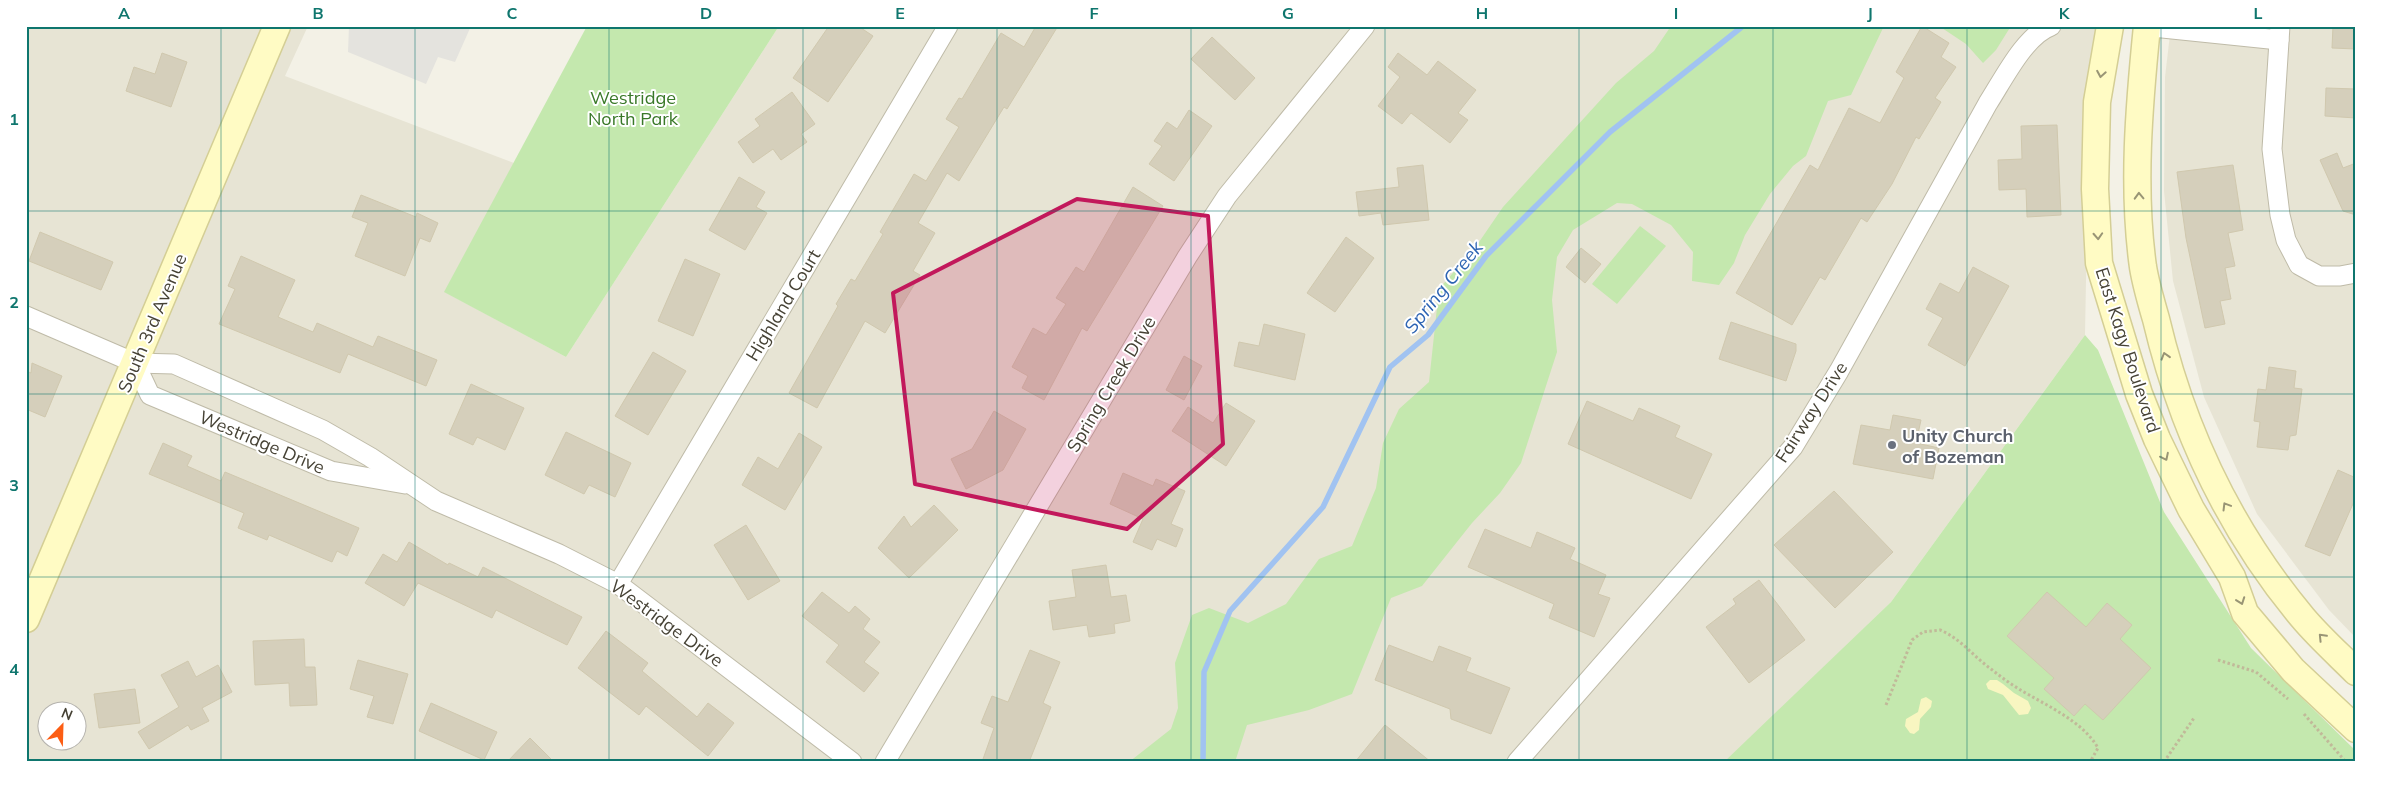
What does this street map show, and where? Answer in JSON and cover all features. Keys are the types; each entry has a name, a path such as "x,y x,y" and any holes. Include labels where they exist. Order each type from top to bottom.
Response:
{"main road":[{"name":"South 3rd Avenue","path":"26,619 277,26"},
{"name":"East Kagy Boulevard","path":"2110,26 2096,102 2096,189 2099,263 2139,394 2157,440 2190,509 2232,577 2245,614 2293,670 2356,729"},
{"name":"East Kagy Boulevard","path":"2146,27 2138,114 2138,194 2143,268 2166,361 2186,422 2217,490 2254,552 2303,618 2356,672"}],"street":[{"name":"Highland Court","path":"618,584 948,26"},
{"name":"Spring Creek Drive","path":"886,762 1187,257 1222,203 1365,26"},
{"name":"Fairway Drive","path":"1517,762 1792,447 1839,372 2014,61 2040,30 2051,26"},
{"path":"2146,27 2280,33 2272,149 2280,215 2286,240 2299,265 2319,276 2340,276 2356,272"},
{"name":"Westridge Drive","path":"26,316 135,363 174,364 324,430 370,457 436,501 559,554 618,584 852,762"},
{"name":"Westridge Drive","path":"135,363 150,394 331,471 410,485"}],"path":[{"path":"1886,705 1912,640 1923,632 1940,630 1966,647 1983,663 2017,688 2063,715 2093,740 2098,748 2090,762"},
{"path":"2218,660 2256,672 2292,702"},
{"path":"2299,708 2346,762"},
{"path":"2164,762 2194,718"}],"highlighted area":[{"path":"1077,199 1208,216 1223,444 1127,529 915,484 893,293"}],"shaded area":[{"path":"26,26 308,26 285,76 514,163 445,292 566,357 779,26 2097,26 2089,118 2085,335 1891,602 1725,762 26,762"},
{"path":"349,26 471,26 455,62 438,57 426,84 348,52"},
{"path":"2171,26 2356,26 2356,638 2329,610 2257,514 2204,397 2173,281 2164,191 2165,77"}],"green space":[{"name":"Westridge North Park","path":"587,26 779,26 566,357 444,292"},
{"path":"1671,26 1884,26 1851,95 1828,101 1806,156 1793,166 1770,194 1745,235 1734,263 1719,285 1692,281 1693,252 1671,225 1632,204 1617,203 1573,230 1557,257 1552,300 1557,352 1521,463 1500,493 1472,523 1422,586 1391,598 1352,694 1309,710 1247,725 1235,762 1129,762 1171,729 1178,708 1175,663 1192,615 1209,608 1248,623 1286,604 1319,559 1352,546 1376,488 1383,443 1399,409 1429,382 1439,289 1477,245 1503,207 1616,83 1654,51"},
{"path":"1939,26 2011,26 1996,50 1983,63 1966,44"},
{"path":"1640,226 1666,246 1617,304 1592,284"},
{"path":"2085,335 2098,350 2164,512 2251,648 2356,751 2356,762 1724,762 1891,602"}],"sand":[{"path":"1990,680 1997,680 2028,701 2031,708 2028,714 2019,715 2003,695 1988,689 1986,684"},
{"path":"1926,697 1932,701 1931,707 1920,719 1919,730 1914,734 1910,733 1905,726 1906,719 1918,712 1921,699"}],"building":[{"path":"829,26 858,26 873,36 828,102 793,78"},
{"path":"1036,26 1058,26 1007,109 1004,107 959,181 947,173 918,223 935,233 913,271 920,275 885,333 865,321 817,408 789,393 838,306 836,304 851,279 855,281 883,234 880,232 914,174 926,181 959,127 946,119 959,98 962,99 1001,33 1024,47"},
{"path":"1922,26 1949,43 1941,57 1956,67 1935,98 1941,102 1919,139 1916,137 1892,184 1867,222 1861,218 1825,280 1820,277 1792,325 1736,293 1810,165 1818,170 1849,108 1880,123 1904,78 1896,72"},
{"path":"2333,26 2356,26 2356,49 2332,48"},
{"path":"1212,37 1255,78 1235,100 1191,59"},
{"path":"162,53 187,62 171,107 126,91 134,67 155,74"},
{"path":"1398,53 1427,75 1438,61 1476,90 1458,113 1468,120 1450,143 1411,113 1402,124 1378,106 1400,77 1388,67"},
{"path":"2326,88 2356,89 2356,118 2325,116"},
{"path":"792,92 815,124 801,134 807,142 781,160 773,149 753,163 738,142 760,126 755,119"},
{"path":"1189,110 1212,126 1174,181 1149,164 1162,146 1154,141 1167,122 1177,129"},
{"path":"2057,125 2061,215 2027,217 2026,189 1999,190 1998,160 2022,159 2021,126"},
{"path":"2337,153 2343,168 2356,163 2356,215 2343,211 2320,160"},
{"path":"1423,165 1429,220 1383,225 1381,213 1359,216 1356,192 1399,187 1397,168"},
{"path":"2233,165 2243,230 2228,233 2235,266 2225,268 2231,299 2220,301 2225,324 2205,328 2186,238 2177,172"},
{"path":"739,177 765,192 756,207 767,213 745,250 709,230"},
{"path":"1133,187 1163,206 1087,331 1082,328 1044,400 1022,388 1028,376 1012,367 1033,328 1046,335 1066,304 1056,298 1076,267 1084,272"},
{"path":"361,195 416,217 417,213 438,223 430,242 420,238 405,276 355,256 368,223 352,217"},
{"path":"40,232 113,262 101,290 29,261"},
{"path":"1346,237 1374,258 1335,312 1307,293"},
{"path":"1581,248 1601,264 1585,283 1566,267"},
{"path":"241,256 295,280 278,317 313,332 317,323 373,347 378,336 437,360 426,386 348,354 340,373 219,324 235,289 228,286"},
{"path":"685,259 720,274 693,336 658,321"},
{"path":"1973,267 2009,286 1965,366 1928,345 1943,318 1926,309 1940,283 1959,293"},
{"path":"1731,322 1796,344 1796,351 1786,381 1719,359"},
{"path":"1264,324 1305,334 1295,380 1234,366 1239,342 1259,346"},
{"path":"653,352 686,371 648,435 615,416"},
{"path":"1184,356 1202,366 1184,400 1166,390"},
{"path":"32,363 62,376 45,417 26,409 26,371 31,373"},
{"path":"2269,367 2296,371 2294,388 2302,389 2296,435 2290,436 2288,450 2257,447 2260,422 2254,421 2258,389 2266,390"},
{"path":"471,384 524,408 505,450 477,437 473,445 449,434"},
{"path":"1587,401 1633,421 1639,408 1680,426 1675,437 1712,454 1691,499 1568,444"},
{"path":"1226,403 1255,421 1226,466 1172,431 1188,407 1213,423"},
{"path":"994,411 1026,429 1003,470 966,489 951,459 972,449"},
{"name":"Unity Church of Bozeman","path":"1893,415 1921,420 1916,443 1939,448 1933,479 1853,464 1861,425 1890,430"},
{"path":"566,432 631,463 615,497 589,485 584,494 545,475"},
{"path":"799,433 822,447 785,510 742,485 758,457 778,469"},
{"path":"163,443 192,456 187,466 221,481 225,472 359,528 347,556 337,551 332,562 269,535 267,540 238,528 244,513 149,474"},
{"path":"2338,470 2356,478 2356,497 2330,556 2305,546"},
{"path":"1123,473 1153,486 1156,479 1185,491 1171,524 1183,529 1176,547 1157,539 1152,550 1133,542 1143,519 1110,504"},
{"path":"1834,491 1893,552 1835,608 1774,545"},
{"path":"934,505 958,530 909,578 878,548 904,516 911,527"},
{"path":"746,525 780,581 748,600 714,545"},
{"path":"1485,529 1531,548 1537,532 1575,548 1570,559 1606,575 1598,594 1610,598 1594,637 1549,618 1554,604 1468,567"},
{"path":"409,542 448,565 449,563 478,577 483,567 582,617 567,645 496,610 492,618 418,583 404,606 365,583 383,554 397,562"},
{"path":"1106,565 1111,597 1126,595 1130,621 1114,624 1115,633 1089,637 1087,625 1053,630 1049,601 1076,597 1072,570"},
{"path":"1759,580 1805,640 1749,683 1706,627 1736,604 1733,599"},
{"path":"822,592 849,613 855,606 870,619 863,629 880,642 864,662 879,673 864,692 826,662 839,645 802,616"},
{"path":"2047,592 2086,627 2107,603 2132,625 2120,639 2151,668 2103,720 2085,704 2074,716 2044,689 2054,678 2007,636"},
{"path":"606,631 648,663 642,671 697,717 708,703 734,723 708,756 646,706 639,715 578,668"},
{"path":"304,639 305,667 315,667 317,705 290,706 289,683 255,685 253,641"},
{"path":"1389,645 1433,662 1439,646 1471,658 1466,671 1510,688 1491,734 1451,719 1450,709 1375,680"},
{"path":"1030,650 1060,662 1043,703 1051,707 1029,762 982,762 994,728 981,723 992,696 1008,702"},
{"path":"358,660 408,674 393,724 367,717 374,696 350,689"},
{"path":"188,661 196,677 218,665 232,692 202,708 209,721 191,730 188,725 149,749 138,732 179,707 161,675"},
{"path":"135,689 140,723 99,728 94,694"},
{"path":"431,703 497,732 484,760 419,731"},
{"path":"1385,725 1431,762 1355,762"},
{"path":"530,738 554,762 507,762"}],"waterway":[{"name":"Spring Creek","path":"1203,762 1204,672 1230,611 1323,507 1390,367 1428,335 1486,256 1610,132 1743,26"}],"place":[{"name":"Unity Church of Bozeman","path":"1892,445"}]}
